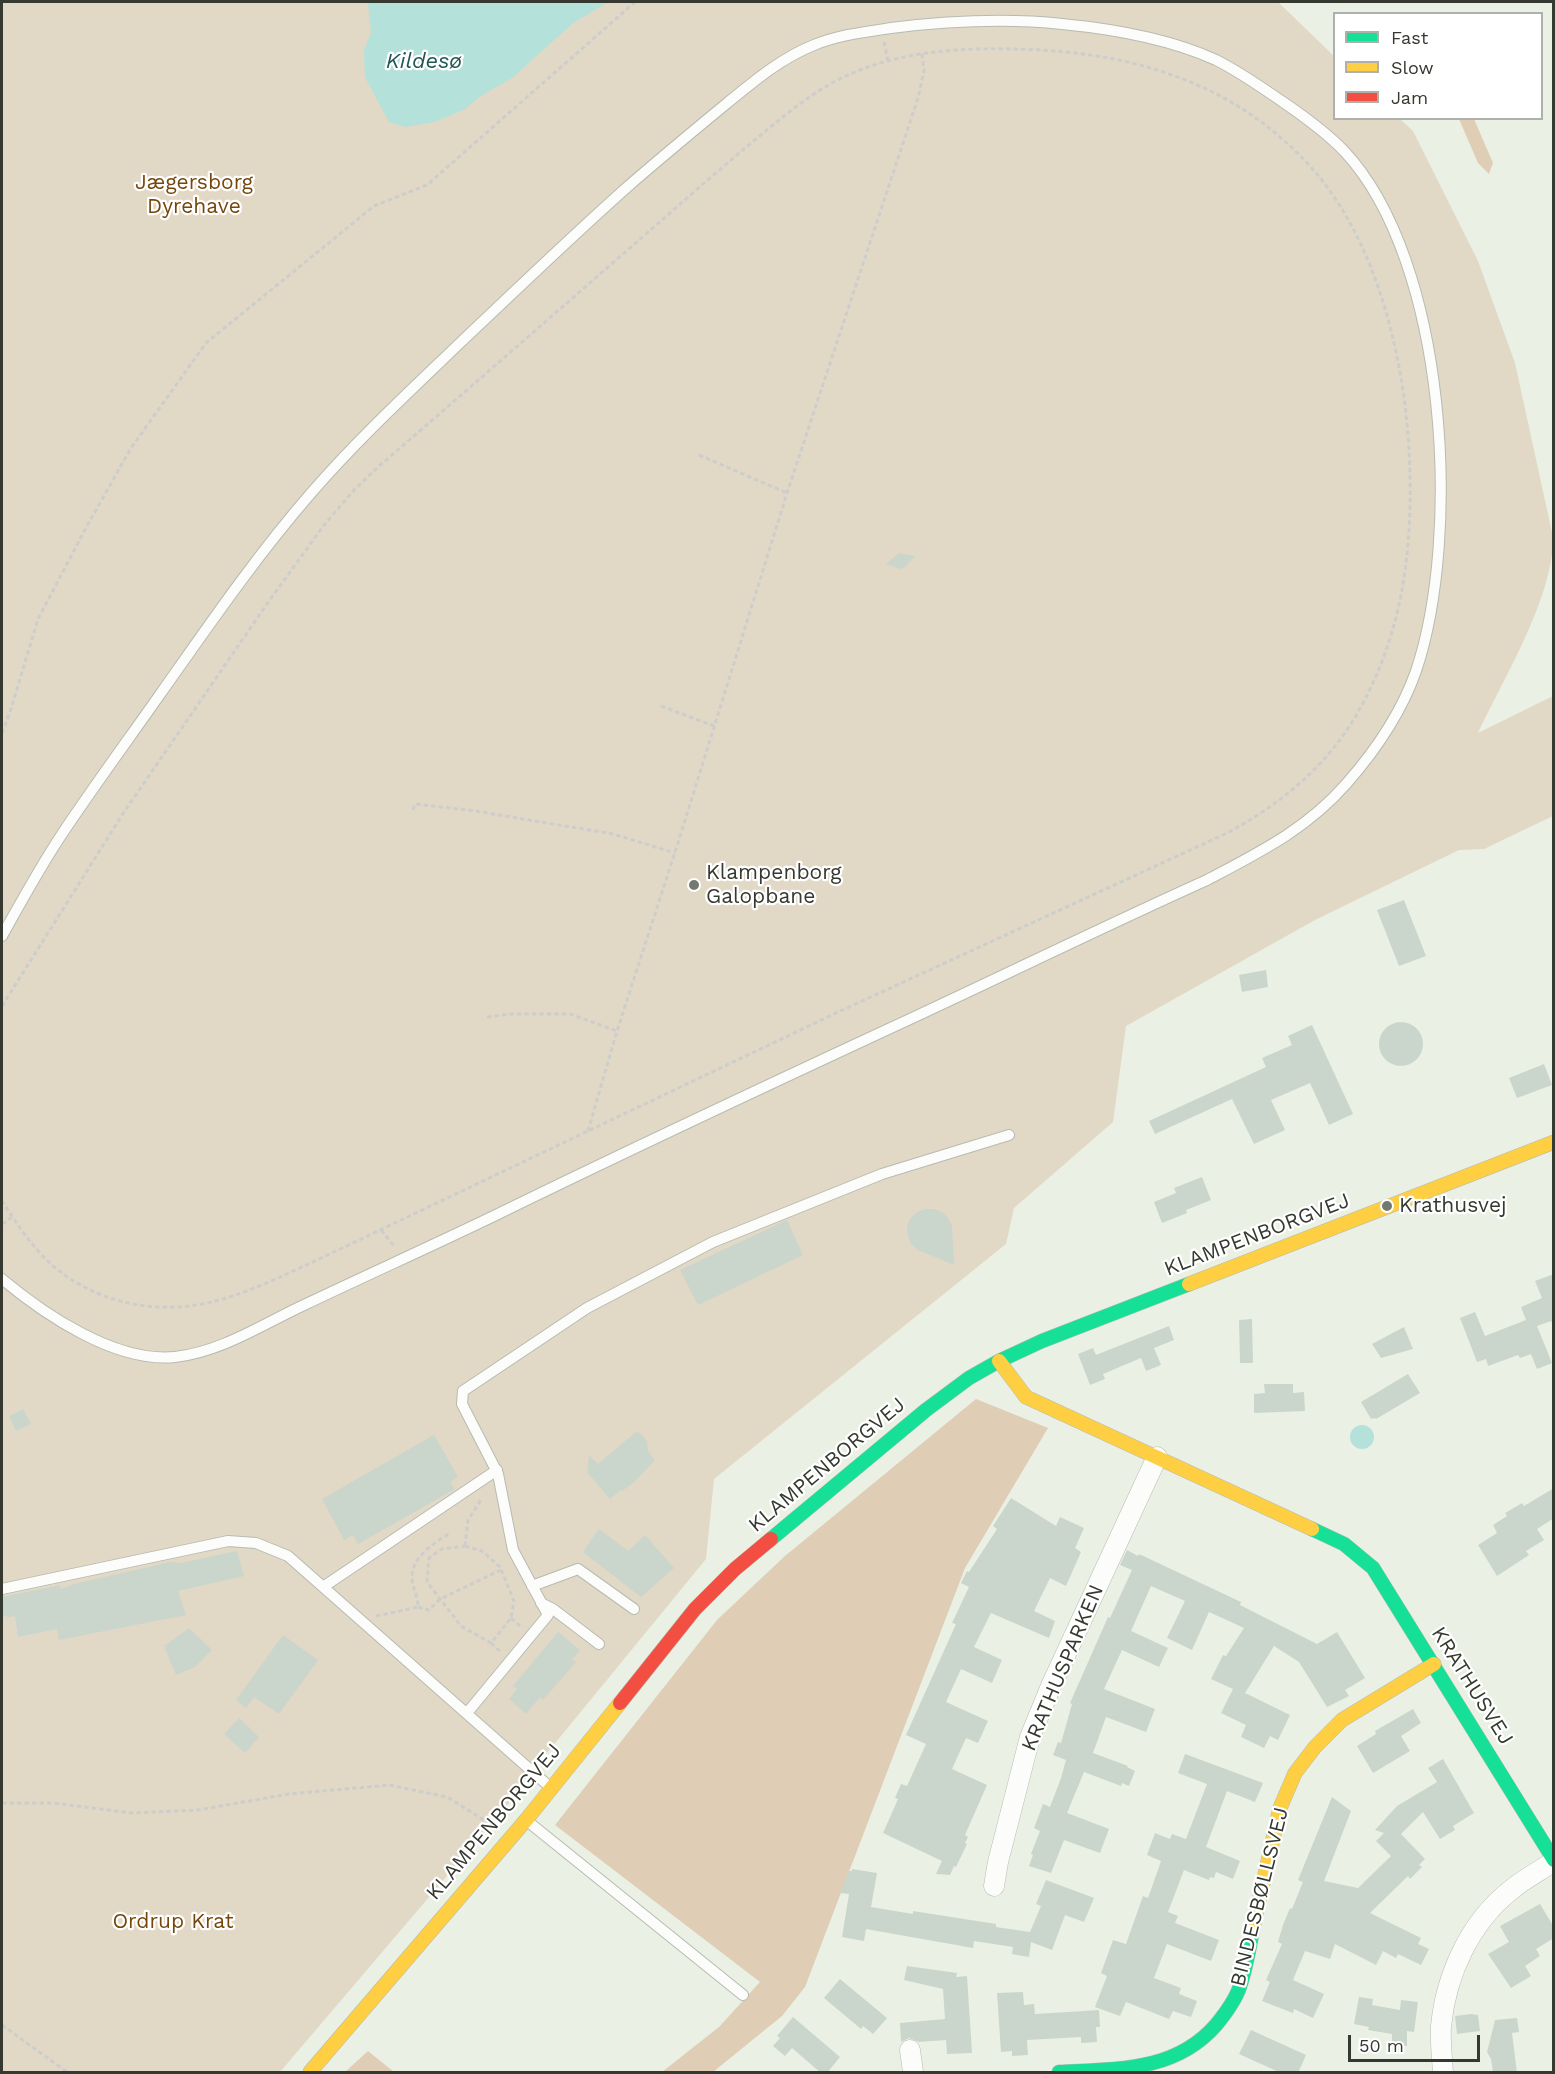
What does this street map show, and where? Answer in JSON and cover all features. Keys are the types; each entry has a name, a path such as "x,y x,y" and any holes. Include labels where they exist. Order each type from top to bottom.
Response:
{"street":[{"name":"KLAMPENBORGVEJ","path":"310,2073 512,1837 695,1609 735,1569 962,1382 999,1361 1042,1341 1554,1142"},
{"name":"KRATHUSVEJ","path":"999,1361 1026,1397 1344,1544 1373,1568 1554,1860"},
{"name":"KRATHUSPARKEN","path":"994,1886 1030,1737 1156,1457"},
{"name":"BINDESBØLLSVEJ","path":"1059,2073 1145,2066 1170,2060 1193,2048 1213,2031 1229,2011 1240,1988 1281,1808 1295,1773 1315,1747 1342,1720 1434,1664"},
{"path":"1443,2073 1441,2029 1446,1997 1455,1967 1469,1939 1488,1913 1510,1890 1554,1860"},
{"path":"910,2050 913,2073"}],"lane":[{"path":"2,936 61,834 190,652 272,539 347,454 419,381 578,231 748,86 771,68 805,48 841,36 881,29 972,21 1026,20 1092,27 1169,43 1216,60 1322,130 1341,147 1374,189 1401,248 1428,342 1436,399 1440,480 1437,575 1432,614 1413,679 1383,735 1347,784 1311,818 1275,844 1207,880 588,1170 405,1259 204,1351 157,1358 108,1345 55,1317 2,1279"},
{"path":"467,1713 548,1615 513,1550 497,1472 462,1404 463,1391 587,1308 713,1242 882,1174 1009,1135"},
{"path":"323,1587 497,1472"},
{"path":"2,1589 228,1541 256,1543 288,1556 552,1788"},
{"path":"532,1586 578,1569 634,1609"},
{"path":"541,1603 553,1609 599,1644"},
{"path":"526,1820 743,1995"}],"path":[{"path":"2,733 38,619 131,448 206,343 374,206 427,185 635,2"},
{"path":"881,29 888,61"},
{"path":"2,1006 119,820 171,743 305,549 354,490 378,466 739,153 799,104 850,74 888,61 922,54 982,49 1064,51 1107,57 1168,72 1211,90 1254,116 1296,151 1324,182 1350,222 1370,266 1384,309 1396,354 1407,411 1410,503 1403,587 1387,649 1352,722 1331,751 1298,785 1256,817 1212,840 999,937 381,1230 256,1288 214,1302 186,1307 166,1307 138,1305 98,1294 72,1280 52,1265 26,1237 2,1201"},
{"path":"588,1131 617,1031 787,493 918,98 924,71 922,54"},
{"path":"699,456 787,493"},
{"path":"661,706 714,726"},
{"path":"413,810 415,804 476,811 613,834 675,853"},
{"path":"487,1017 510,1014 570,1014 617,1031"},
{"path":"2,1224 12,1217"},
{"path":"381,1230 405,1259"},
{"path":"465,1546 468,1520 497,1472"},
{"path":"418,1607 418,1597 412,1578 417,1560 438,1540 450,1533"},
{"path":"465,1546 482,1551 501,1570 514,1601 511,1618 491,1643 460,1626 427,1582 429,1558 442,1550 465,1546"},
{"path":"360,1619 418,1607 429,1610 440,1599 501,1570"},
{"path":"2,1803 53,1803 132,1813 198,1810 289,1794 389,1785 447,1797 512,1837"},
{"path":"2,2025 67,2073"}],"green space":[{"name":"Klampenborg Galopbane","path":"2,2 1278,2 1333,55 1333,120 1401,120 1413,131 1478,261 1515,363 1553,537 1551,560 1537,610 1478,733 1553,696 1553,816 1484,849 1459,850 1315,920 1126,1026 1113,1122 1014,1208 1006,1244 714,1479 706,1559 520,1786 510,1802 280,2072 2,2072"}],"shaded area":[{"path":"1459,120 1474,120 1493,163 1489,174 1478,163"},
{"path":"976,1399 1048,1428 965,1568 805,1987 782,2016 713,2072 662,2072 719,2027 760,1982 555,1825 717,1620 785,1556"},
{"path":"368,2051 394,2072 345,2072"}],"water":[{"name":"Kildesø","path":"366,2 608,2 572,24 512,78 481,96 465,109 435,122 405,127 389,122 365,77 364,50 371,33"},
{"path":"1362,1425 1371,1428 1374,1437 1371,1446 1362,1449 1353,1446 1350,1437 1353,1428"}],"building":[{"path":"899,553 915,556 901,569 886,564"},
{"path":"1404,900 1426,956 1399,966 1377,910"},
{"path":"1266,970 1268,987 1242,992 1239,975"},
{"path":"1401,1022 1417,1028 1423,1044 1417,1060 1401,1066 1385,1060 1379,1044 1385,1028"},
{"path":"1312,1025 1353,1114 1329,1125 1310,1083 1271,1100 1285,1130 1254,1144 1232,1099 1155,1134 1149,1121 1266,1067 1262,1058 1292,1045 1288,1036"},
{"path":"1544,1064 1552,1085 1517,1098 1509,1078"},
{"path":"1202,1177 1211,1200 1162,1223 1154,1202 1176,1193 1174,1188"},
{"path":"925,1209 942,1212 948,1218 952,1226 954,1265 918,1250 911,1244 907,1226 917,1212"},
{"path":"787,1220 803,1255 698,1305 680,1270"},
{"path":"1554,1274 1554,1325 1551,1321 1537,1326 1552,1363 1537,1369 1531,1354 1520,1358 1518,1355 1488,1366 1486,1359 1477,1362 1460,1318 1475,1312 1485,1336 1526,1320 1521,1307 1542,1298 1535,1281"},
{"path":"1252,1319 1253,1363 1240,1363 1239,1320"},
{"path":"1169,1326 1174,1340 1154,1348 1161,1365 1146,1371 1141,1358 1103,1374 1105,1379 1090,1385 1078,1354 1093,1348 1096,1355"},
{"path":"1404,1327 1413,1349 1381,1358 1372,1344"},
{"path":"1408,1374 1420,1393 1376,1419 1371,1419 1361,1402"},
{"path":"1264,1384 1293,1384 1293,1393 1304,1392 1305,1411 1254,1413 1254,1394 1265,1393"},
{"path":"23,1409 31,1424 16,1431 9,1416"},
{"path":"636,1432 647,1441 648,1451 655,1460 632,1484 610,1499 587,1472 589,1455 598,1464"},
{"path":"434,1435 458,1477 450,1482 455,1489 358,1544 353,1535 344,1540 322,1499"},
{"path":"1554,1488 1554,1518 1537,1529 1544,1540 1526,1551 1529,1555 1497,1576 1478,1545 1497,1533 1493,1525 1507,1516 1505,1513 1522,1503 1524,1506"},
{"path":"1011,1498 1056,1526 1060,1517 1084,1528 1075,1548 1081,1552 1066,1586 1050,1578 1034,1611 1055,1621 1049,1638 991,1613 974,1647 1002,1660 992,1683 961,1669 946,1702 988,1721 978,1743 966,1738 952,1769 987,1785 965,1835 968,1837 965,1843 967,1844 956,1867 954,1866 950,1875 936,1874 942,1861 883,1833 898,1799 895,1798 901,1784 907,1786 926,1744 906,1735 956,1624 952,1623 969,1587 961,1583 997,1529 993,1526"},
{"path":"599,1529 628,1551 645,1535 674,1568 641,1597 583,1552"},
{"path":"1127,1550 1241,1602 1240,1605 1317,1644 1337,1632 1365,1678 1345,1690 1349,1696 1327,1707 1299,1662 1274,1646 1245,1693 1290,1715 1278,1740 1270,1736 1264,1748 1241,1737 1246,1725 1221,1713 1233,1689 1211,1679 1223,1655 1226,1656 1244,1628 1209,1612 1192,1650 1167,1638 1185,1601 1151,1586 1131,1631 1168,1648 1159,1667 1122,1650 1104,1689 1155,1709 1146,1732 1106,1717 1093,1753 1128,1766 1135,1771 1129,1786 1122,1783 1121,1786 1084,1772 1067,1813 1109,1829 1100,1853 1064,1840 1051,1873 1029,1866 1040,1831 1034,1828 1043,1804 1050,1807 1061,1778 1066,1760 1053,1755 1058,1742 1061,1743 1072,1704 1070,1703 1108,1617 1110,1618 1132,1570 1120,1565"},
{"path":"237,1551 244,1576 178,1591 186,1615 59,1640 57,1629 18,1637 15,1616 2,1617 2,1597 60,1585 60,1589 170,1562 180,1563"},
{"path":"189,1628 212,1650 195,1667 176,1675 164,1646"},
{"path":"558,1632 580,1650 572,1659 576,1662 543,1700 540,1697 526,1714 509,1699 517,1689 513,1686"},
{"path":"283,1635 318,1660 279,1714 254,1697 246,1708 236,1700"},
{"path":"1413,1709 1421,1723 1401,1736 1410,1751 1373,1773 1357,1746 1376,1734 1375,1731"},
{"path":"239,1718 259,1737 245,1753 224,1734"},
{"path":"1185,1754 1263,1783 1255,1802 1227,1791 1206,1847 1240,1861 1233,1879 1216,1872 1214,1878 1210,1877 1209,1880 1184,1870 1168,1912 1178,1916 1175,1923 1219,1940 1211,1961 1167,1944 1154,1978 1181,1988 1179,1994 1197,2001 1191,2017 1173,2011 1169,2019 1126,2002 1120,2016 1095,2007 1107,1976 1101,1973 1113,1940 1126,1944 1143,1896 1148,1898 1161,1861 1147,1855 1155,1833 1170,1839 1172,1834 1186,1839 1207,1784 1178,1773"},
{"path":"1443,1759 1474,1813 1453,1826 1455,1830 1440,1839 1423,1812 1401,1834 1425,1859 1419,1865 1422,1867 1410,1879 1408,1876 1370,1913 1421,1938 1418,1944 1429,1949 1421,1965 1398,1954 1396,1958 1383,1951 1376,1965 1335,1944 1330,1959 1305,1951 1293,1980 1324,1994 1313,2018 1294,2009 1293,2013 1262,2001 1270,1982 1266,1980 1282,1944 1278,1942 1283,1925 1303,1882 1298,1880 1332,1797 1351,1811 1324,1881 1358,1888 1391,1856 1376,1841 1384,1833 1375,1830 1397,1806 1437,1782 1428,1768"},
{"path":"852,1869 877,1873 871,1907 996,1924 996,1927 1030,1932 1041,1906 1036,1904 1046,1880 1094,1898 1084,1922 1065,1915 1052,1950 1031,1942 1029,1957 1012,1954 1013,1947 974,1941 973,1948 866,1929 864,1941 842,1937 849,1894 840,1893"},
{"path":"1540,1904 1554,1927 1554,1938 1536,1949 1540,1956 1525,1966 1531,1976 1511,1988 1488,1954 1509,1942 1500,1926"},
{"path":"907,1966 957,1973 956,1977 967,1976 972,2053 947,2054 946,2040 919,2042 909,2038 901,2042 900,2023 945,2019 943,1989 904,1980"},
{"path":"840,1979 887,2018 873,2034 863,2026 861,2029 824,1998"},
{"path":"1023,1992 1024,2005 1034,2004 1035,2014 1099,2010 1100,2027 1096,2027 1097,2042 1081,2043 1081,2037 1027,2040 1028,2055 1012,2056 1012,2051 1001,2052 997,1993"},
{"path":"1359,1997 1373,1999 1372,2005 1400,2010 1401,2000 1418,2002 1414,2032 1407,2031 1407,2046 1392,2045 1392,2034 1368,2030 1369,2027 1354,2024"},
{"path":"1478,2015 1480,2031 1457,2034 1455,2016"},
{"path":"793,2017 840,2057 827,2073 821,2073 792,2048 785,2056 773,2046 780,2038 777,2036"},
{"path":"1517,2018 1519,2032 1512,2033 1517,2073 1493,2073 1491,2059 1487,2052 1495,2020"},
{"path":"1251,2030 1306,2055 1298,2073 1281,2073 1239,2054"}],"traffic: fast":[{"path":"771,1539 926,1410 969,1378 1042,1341 1189,1284"},
{"path":"1312,1529 1344,1544 1373,1568 1554,1860"},
{"path":"1059,2072 1144,2065 1182,2052 1200,2040 1216,2025 1238,1991 1254,1923"}],"traffic: slow":[{"path":"1189,1284 1554,1142"},
{"path":"999,1361 1026,1397 1312,1529"},
{"path":"1254,1923 1280,1808 1295,1773 1315,1747 1342,1720 1434,1664"},
{"path":"310,2072 526,1820 620,1703"}],"traffic: jam":[{"path":"620,1703 695,1609 735,1569 771,1539"}],"place":[{"name":"Klampenborg Galopbane","path":"694,885"},
{"name":"Krathusvej","path":"1387,1206"}],"park label":[{"name":"Jægersborg Dyrehave","path":"194,195"},
{"name":"Ordrup Krat","path":"173,1922"}]}
